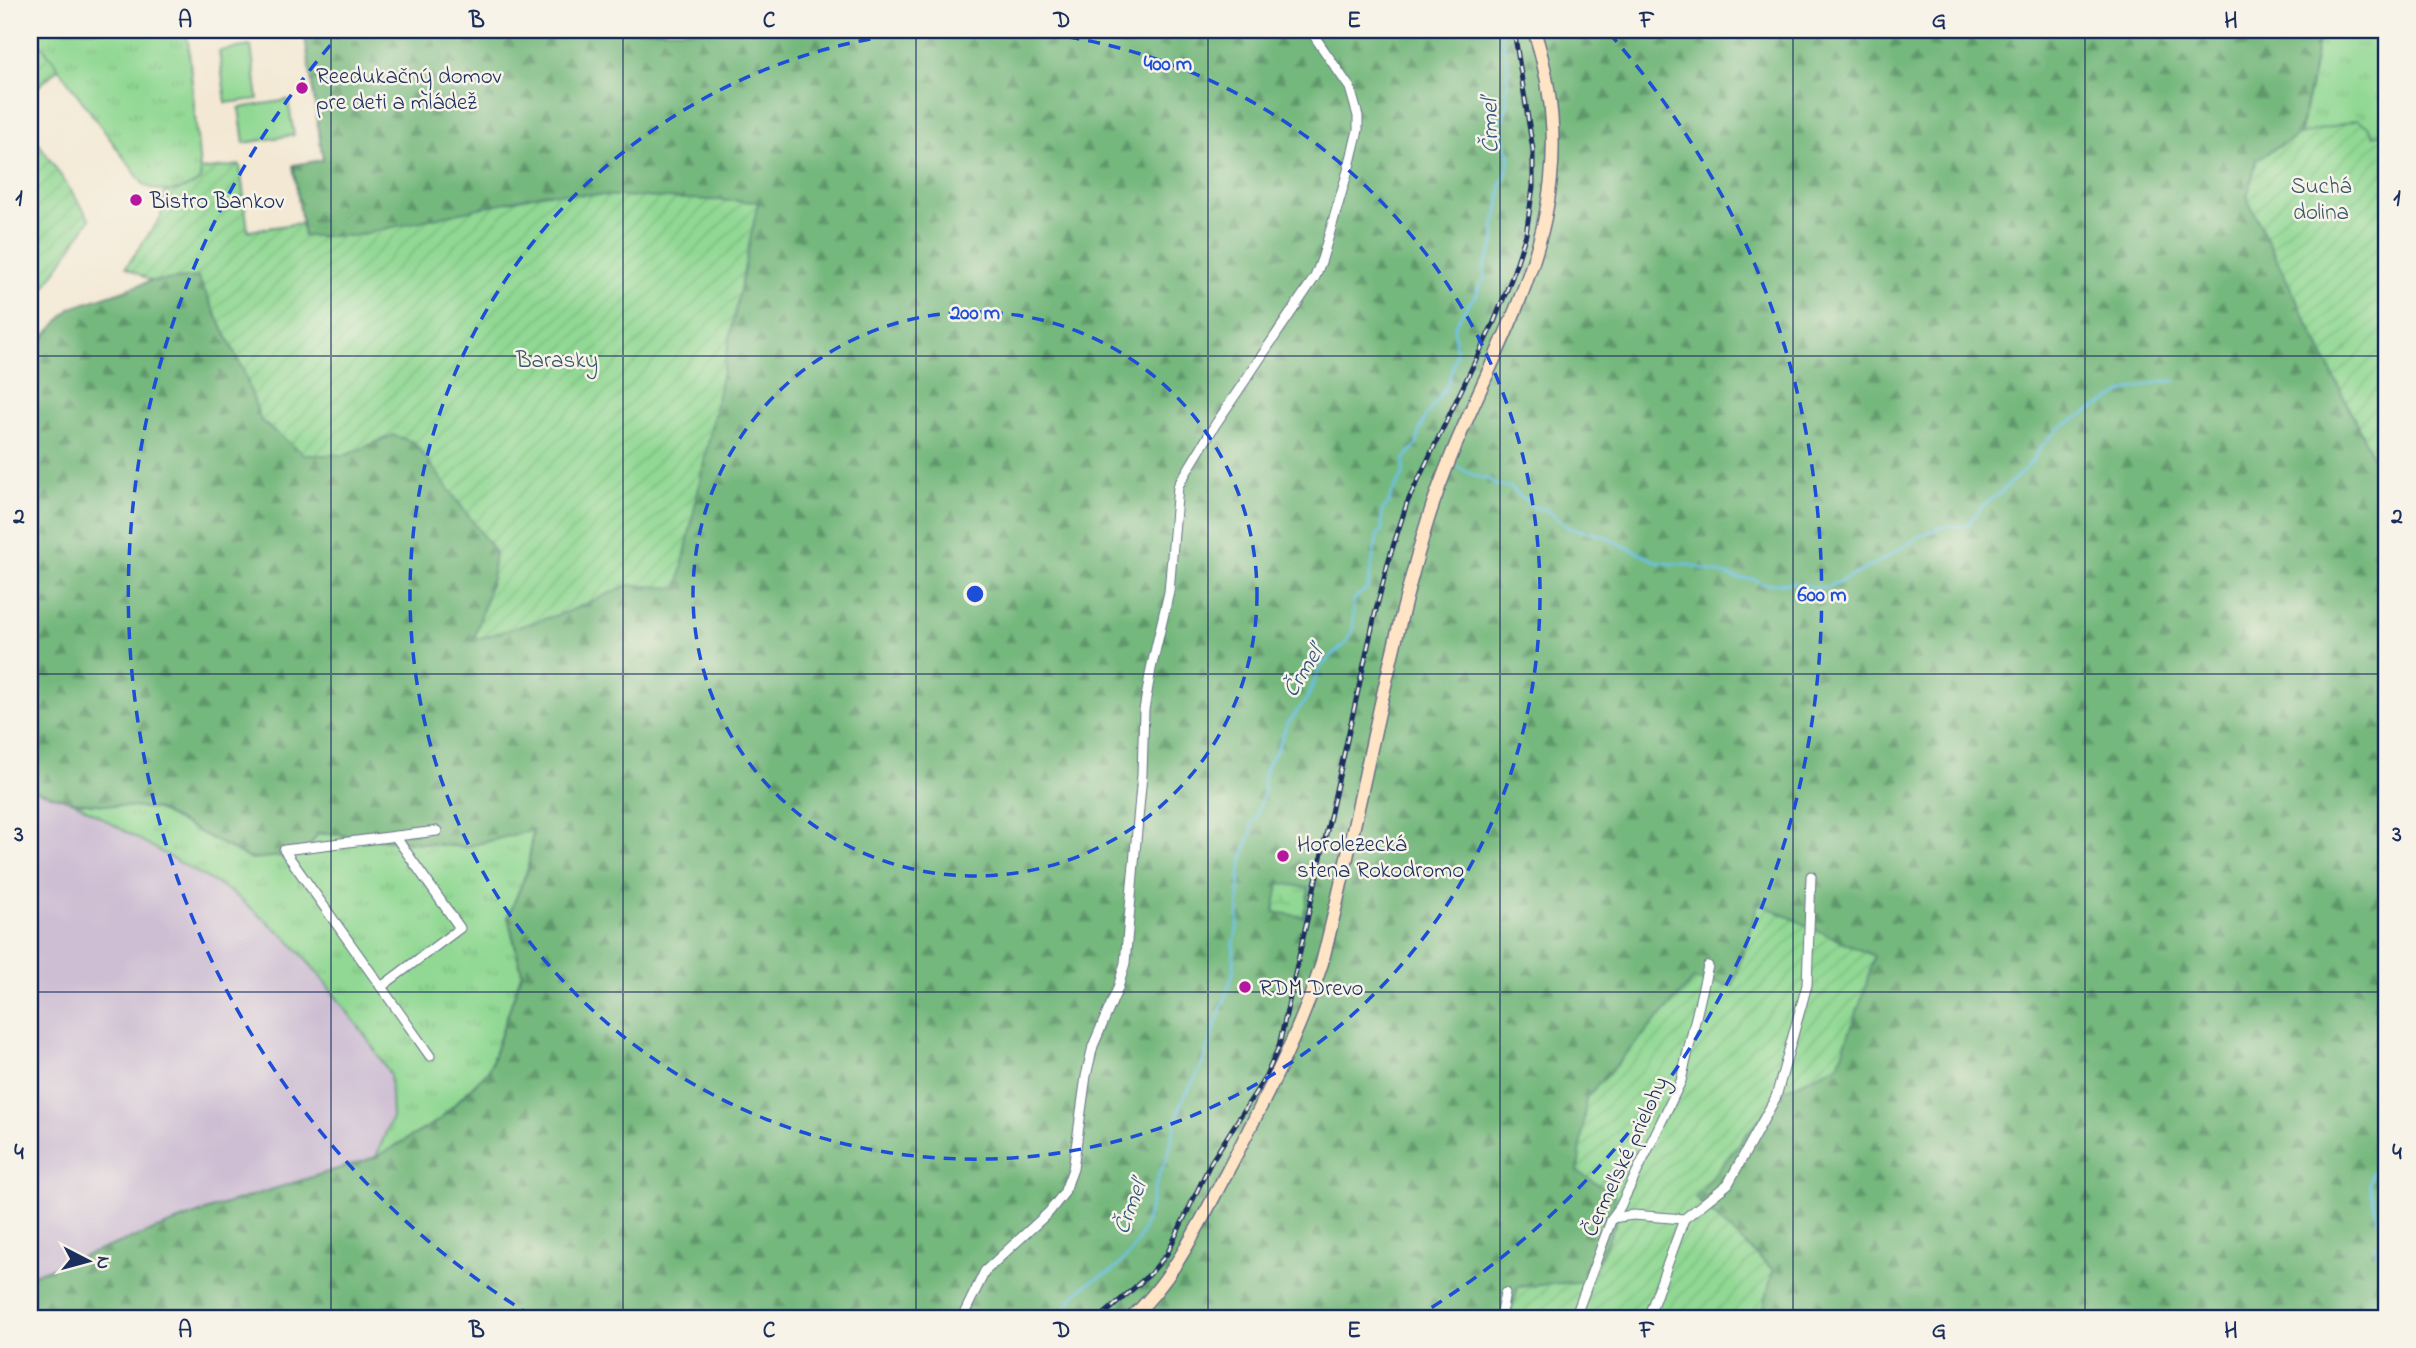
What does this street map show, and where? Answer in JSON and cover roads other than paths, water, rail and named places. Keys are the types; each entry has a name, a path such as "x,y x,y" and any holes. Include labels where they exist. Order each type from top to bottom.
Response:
{"main road":[{"path":"1131,1318 1152,1296 1199,1225 1277,1076 1305,1014 1322,963 1407,594 1426,526 1451,457 1530,275 1547,213 1554,153 1551,106 1534,30"}],"street":[{"path":"962,1318 985,1271 1049,1212 1064,1193 1073,1169 1093,1046 1118,988 1125,963 1142,775 1144,710 1170,592 1178,486 1215,425 1315,276 1349,167 1358,130 1354,99 1344,78 1310,30"},
{"path":"430,1056 284,850 437,831"},
{"path":"381,987 460,928 395,836"},
{"path":"1648,1318 1684,1219 1728,1184 1776,1097 1808,985 1811,876"},
{"name":"Čermeľské prielohy","path":"1575,1318 1612,1218 1620,1207 1681,1081 1708,966"},
{"path":"1612,1218 1633,1215 1684,1219"},
{"path":"1500,1318 1505,1293"}],"waterway":[{"name":"Črmeľ","path":"1063,1318 1072,1298 1089,1283 1119,1265 1136,1245 1143,1230 1158,1176 1168,1155 1181,1103 1201,1068 1234,971 1240,874 1251,825 1264,791 1263,778 1267,765 1278,748 1286,726 1308,697 1320,667 1346,643 1353,629 1353,602 1367,589 1378,534 1382,530 1382,511 1403,476 1404,460 1417,444 1425,418 1448,384 1456,353 1454,327 1467,305 1477,295 1477,290 1486,276 1483,269 1495,242 1494,227 1502,181 1510,158 1501,127 1507,105 1508,66 1500,30"},
{"path":"1453,464 1496,485 1510,487 1533,507 1547,510 1569,528 1601,535 1660,563 1686,564 1741,579 1754,579 1763,584 1792,583 1828,587 1874,565 1922,535 1945,526 1967,526 1983,505 1999,494 2028,466 2058,429 2125,391 2163,381 2175,381"},
{"path":"2377,1158 2386,1113"},
{"path":"2374,1168 2370,1188 2378,1220"},
{"path":"2374,1245 2386,1271"}],"railway":[{"path":"1100,1318 1150,1274 1167,1254 1211,1162 1266,1076 1279,1046 1389,559 1407,503 1494,322 1526,234 1533,187 1533,150 1514,30"}],"place":[{"name":"Reedukačný domov pre deti a mládež","path":"302,88"},
{"name":"Bistro Bankov","path":"136,200"},
{"name":"Horolezecká stena Rokodromo","path":"1283,856"},
{"name":"RDM Drevo","path":"1245,987"}],"park label":[{"name":"Suchá dolina","path":"2321,198"},
{"name":"Barasky","path":"557,359"}]}
